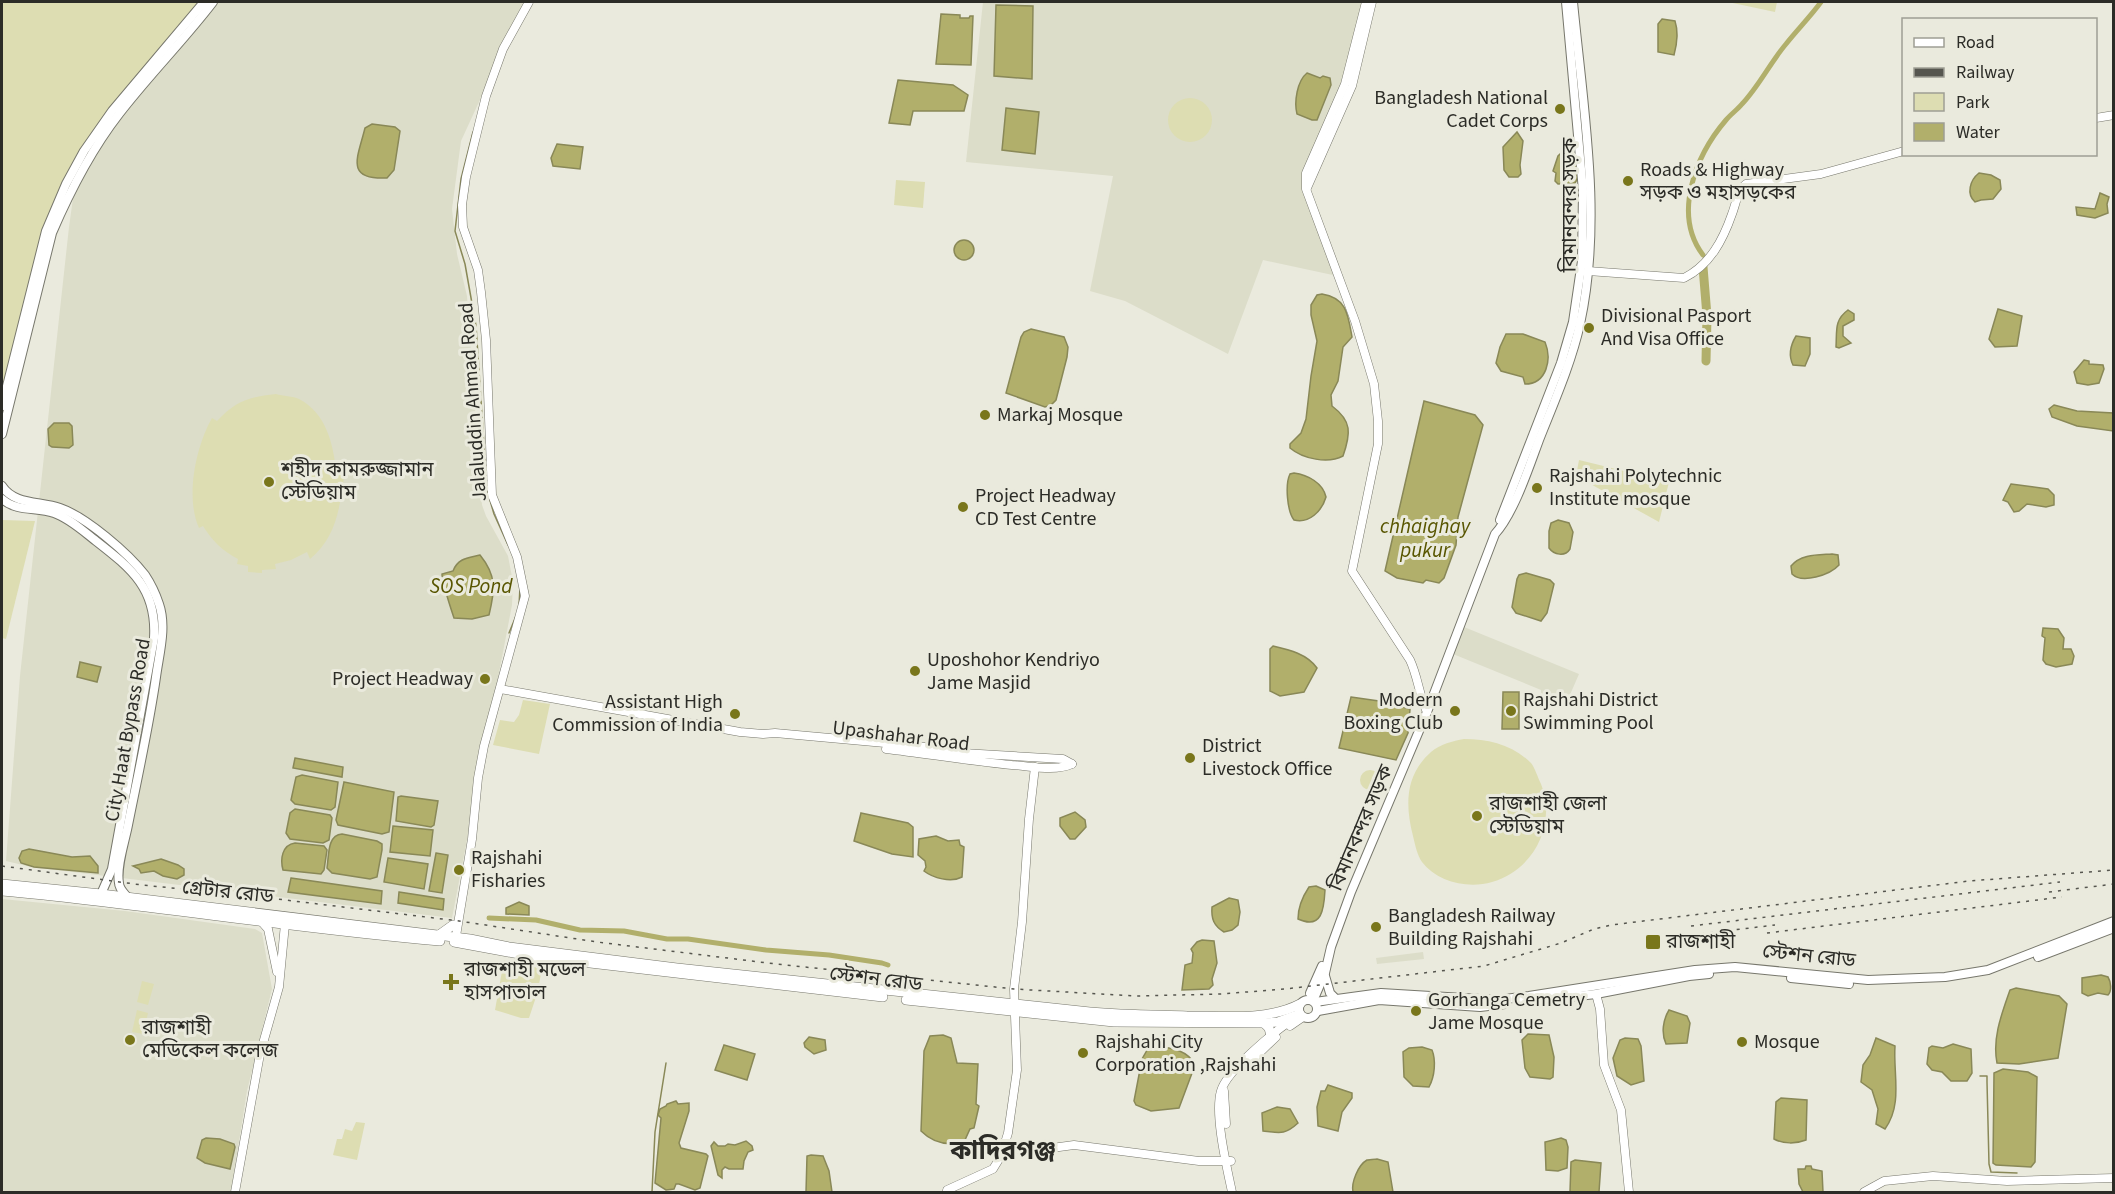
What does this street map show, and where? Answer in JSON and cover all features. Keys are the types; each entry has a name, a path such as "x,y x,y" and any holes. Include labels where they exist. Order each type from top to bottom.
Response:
{"highway":[{"name":"গ্রেটার রোড","path":"2,885 101,894 439,935 455,939"},
{"path":"2,891 384,937 455,939 459,932 455,925 439,935"},
{"name":"স্টেশন রোড","path":"455,939 663,969 796,979 1114,1022 1278,1022 1307,1008"},
{"name":"স্টেশন রোড","path":"1015,1008 1116,1015 1210,1016 1307,1008"},
{"path":"1264,1023 1269,1028 1271,1036"}],"main road":[{"path":"2,406 46,231 66,184 84,151 112,111 204,2"},
{"path":"2,434 49,245 62,210 91,155 118,115 213,2"},
{"name":"বিমানবন্দর সড়ক","path":"1307,1008 1325,973 1331,947 1351,892 1426,712 1496,534 1561,363 1573,322 1582,261 1583,190 1566,2"},
{"name":"বিমানবন্দর সড়ক","path":"1496,534 1503,526 1528,469 1568,366 1579,324 1588,271 1590,190 1573,2"},
{"name":"City Haat Bypass Road","path":"2,486 8,494 21,500 68,511 117,546 145,575 159,604 162,638 150,722 119,849"},
{"name":"City Haat Bypass Road","path":"2,499 19,508 54,513 67,519 91,537 132,570 143,587 154,614 154,638 119,849"},
{"path":"101,894 111,874 119,849"},
{"path":"119,849 118,882 128,898"},
{"name":"স্টেশন রোড","path":"1307,1008 1336,999 1380,993 1497,1000 1695,969 1735,967 1868,980 1945,977 1988,970 2114,921"},
{"name":"স্টেশন রোড","path":"1307,1008 1379,1000 1480,1007 1596,994 1689,976 1714,974 1758,974 1866,985 1911,985 1954,981 1984,977 2114,928"},
{"path":"1307,1008 1327,951 1331,947"},
{"path":"1325,973 1326,984 1336,999"}],"street":[{"name":"Jalaluddin Ahmad Road","path":"455,939 455,925 472,839 480,767 525,596 518,557 492,495 486,340 478,270 463,227 462,205 466,177 486,96 503,49 530,2"},
{"path":"1366,2 1346,84 1306,173 1306,189 1356,321 1374,384 1378,444 1352,571 1416,671 1426,712"},
{"path":"1306,189 1352,86 1371,2"},
{"path":"2097,118 2114,115"},
{"path":"1588,271 1684,278 1697,270 1718,249 1733,214 1740,188 1746,184 1821,174 1902,153"},
{"path":"500,688 740,732 763,734"},
{"name":"Upashahar Road","path":"775,733 918,746 963,753 1063,759 1072,764 1065,767 1035,767 785,739 763,734 775,733"},
{"path":"947,1192 993,1169 1008,1133 1017,1070 1014,989 1035,767"},
{"path":"261,921 268,929 271,938 279,985"},
{"path":"236,1192 260,1054 279,985 285,924"},
{"path":"1596,994 1600,1009 1604,1065 1621,1110 1629,1192"},
{"path":"1234,1192 1219,1110 1221,1090 1229,1075 1271,1036 1307,1008"},
{"path":"1228,1162 1224,1091 1235,1075 1307,1008"},
{"path":"1003,1149 1037,1150 1074,1145 1199,1161 1228,1162"},
{"path":"1864,1192 1884,1181 1933,1176 2007,1181 2114,1178"}],"shaded area":[{"path":"213,2 525,2 461,141 452,209 457,254 467,296 482,505 508,556 513,582 512,605 452,918 31,867 6,861 20,676 75,184 108,135"},
{"path":"983,2 1370,2 1307,186 1342,277 1263,260 1228,354 1125,301 1090,291 1113,176 966,162"},
{"path":"1464,627 1579,674 1566,704 1541,693 1541,690 1453,654"},
{"name":"রাজশাহী মেডিকেল কলেজ","path":"2,899 125,911 255,929 262,933 272,989 247,1091 231,1192 2,1192"},
{"path":"1423,952 1424,959 1377,964 1376,958"}],"green space":[{"path":"2,2 200,2 55,203 22,312 2,391"},
{"path":"1728,2 1777,2 1775,12"},
{"path":"1190,98 1206,104 1212,120 1206,136 1190,142 1174,136 1168,120 1174,104"},
{"path":"896,180 925,182 923,208 894,205"},
{"name":"শহীদ কামরুজ্জামান স্টেডিয়াম","path":"276,394 299,399 316,412 330,439 336,470 345,470 336,519 327,540 319,550 310,559 307,552 291,560 275,564 276,569 262,570 262,573 248,572 248,566 237,564 238,559 217,544 203,526 199,528 193,502 194,472 201,443 212,418 217,421 243,401"},
{"path":"1579,460 1669,482 1659,522 1576,476"},
{"path":"2,520 35,521 6,639 2,638"},
{"path":"523,700 550,704 539,754 493,745 500,720 514,722 519,715"},
{"name":"রাজশাহী জেলা স্টেডিয়াম","path":"1464,739 1500,744 1531,763 1541,784 1546,814 1544,829 1538,843 1520,867 1492,882 1473,885 1444,879 1428,869 1422,862 1417,853 1410,824 1408,802 1412,781 1422,761 1438,747"},
{"path":"1370,770 1377,773 1380,780 1377,787 1370,790 1363,787 1360,780 1363,773"},
{"path":"504,960 543,964 529,1018 521,1018 495,1010"},
{"path":"142,981 154,984 148,1005 137,1002"},
{"path":"137,1010 148,1013 143,1034 132,1032"},
{"path":"356,1122 365,1123 357,1160 333,1155 337,1139 342,1139 345,1129 352,1131"}],"water":[{"path":"996,5 1033,6 1032,79 994,76"},
{"path":"941,14 960,15 960,18 973,16 971,65 936,64"},
{"path":"1662,19 1675,21 1677,38 1674,55 1658,52 1658,24"},
{"path":"1307,73 1320,78 1323,76 1330,78 1331,85 1317,120 1297,114 1297,92"},
{"path":"898,80 953,85 968,95 964,111 913,111 910,125 889,123"},
{"path":"1006,108 1039,112 1035,154 1002,150"},
{"path":"372,124 395,127 400,131 394,170 387,178 373,178 364,175 359,171 357,165 365,128"},
{"path":"1517,132 1523,141 1521,174 1518,177 1509,177 1504,170 1503,147"},
{"path":"557,144 583,147 580,169 553,166 551,158"},
{"path":"1561,153 1565,158 1577,158 1578,178 1575,183 1558,184 1555,181 1556,173 1553,171"},
{"path":"1979,173 1991,175 2000,180 2001,189 1993,199 1975,202 1972,199 1970,187 1973,179"},
{"path":"2100,193 2109,197 2108,213 2095,218 2077,215 2076,207 2095,209"},
{"path":"964,240 971,243 974,250 971,257 964,260 957,257 954,250 957,243"},
{"path":"1322,294 1337,299 1345,309 1352,337 1343,347 1338,381 1331,395 1332,406 1346,422 1347,441 1343,456 1330,460 1302,455 1290,448 1290,444 1301,433 1306,419 1317,341 1311,305 1317,295"},
{"path":"1998,309 2022,316 2017,346 1995,347 1989,339"},
{"path":"1848,310 1854,314 1854,320 1843,326 1843,336 1851,343 1839,348 1836,347 1837,326 1840,318"},
{"path":"1031,329 1064,337 1068,347 1056,400 1045,407 1006,393 1021,337 1024,332"},
{"path":"1506,334 1523,334 1545,342 1548,363 1538,380 1525,384 1523,377 1501,371 1496,363"},
{"path":"1796,336 1810,338 1810,354 1805,366 1793,365 1791,361 1790,350"},
{"path":"2084,360 2089,361 2089,364 2103,365 2104,369 2099,383 2088,385 2077,383 2074,372"},
{"name":"chhaighay pukur","path":"1424,401 1475,415 1483,425 1458,517 1456,545 1444,578 1439,583 1426,580 1423,583 1397,578 1385,571"},
{"path":"2054,405 2077,411 2113,413 2113,431 2077,426 2052,417 2049,409"},
{"path":"54,423 69,423 72,426 73,445 69,448 49,445 48,429"},
{"path":"1294,473 1314,480 1322,488 1326,497 1314,515 1300,521 1294,520 1292,516 1288,497 1290,474"},
{"path":"2011,484 2048,489 2054,495 2054,505 2046,507 2027,504 2014,512 2008,502 2003,500"},
{"path":"1558,520 1569,523 1573,532 1570,549 1562,554 1549,548 1551,523"},
{"name":"SOS Pond","path":"480,555 492,577 493,598 489,615 472,619 454,618 442,574 453,571 464,559"},
{"path":"1838,555 1839,565 1829,572 1809,578 1792,574 1791,566 1800,559"},
{"path":"1526,573 1550,580 1554,584 1547,613 1541,621 1516,613 1512,607 1517,579 1519,575"},
{"path":"2043,628 2058,629 2064,638 2063,649 2071,649 2074,656 2072,664 2056,667 2046,664 2043,660 2045,638 2042,636"},
{"path":"1273,646 1303,656 1317,668 1304,692 1280,696 1270,691 1270,649"},
{"path":"80,662 101,667 97,682 77,677"},
{"name":"Rajshahi District Swimming Pool","path":"1503,692 1519,692 1519,729 1502,729"},
{"path":"1351,697 1410,709 1408,733 1396,760 1339,748"},
{"path":"295,758 343,767 342,777 293,768"},
{"path":"302,775 338,782 335,807 331,810 295,804 291,800 296,777"},
{"path":"344,782 394,792 389,832 382,834 338,825 336,820"},
{"path":"398,797 438,801 434,825 431,827 396,821"},
{"path":"295,809 330,815 332,818 329,840 323,843 290,839 286,833 290,813"},
{"path":"1075,812 1085,820 1086,827 1075,839 1070,839 1060,826 1060,818"},
{"path":"861,813 908,823 913,827 913,857 892,854 854,841"},
{"path":"393,826 433,830 430,856 390,852"},
{"path":"342,834 382,844 377,877 370,879 332,873 327,868 331,842 337,835"},
{"path":"936,836 948,841 959,840 960,845 964,847 962,877 953,880 942,879 924,871 925,861 918,855 919,839"},
{"path":"295,843 324,846 327,850 324,870 321,874 283,870 283,853 287,847"},
{"path":"29,849 72,857 90,856 98,866 98,873 34,867 21,863 19,858 22,851"},
{"path":"436,853 448,855 442,893 429,891"},
{"path":"388,858 428,864 424,889 384,882"},
{"path":"161,859 184,869 184,875 177,879 154,871 141,873 133,866"},
{"path":"291,878 382,891 381,904 288,892"},
{"path":"1316,886 1325,890 1320,916 1312,922 1298,919 1305,894 1309,887"},
{"path":"399,892 444,899 443,910 398,903"},
{"path":"1229,898 1238,900 1240,912 1238,925 1224,932 1214,922 1212,907"},
{"path":"519,902 529,906 529,915 506,914 506,908"},
{"path":"1202,940 1214,941 1217,963 1212,979 1213,985 1209,989 1182,990 1185,965 1192,963 1191,949"},
{"path":"2101,975 2109,979 2111,989 2108,995 2098,993 2088,996 2082,993 2082,978"},
{"path":"2016,988 2059,996 2067,1004 2058,1058 2019,1064 1997,1063 1996,1044 1999,1026 2010,990"},
{"path":"1669,1010 1687,1016 1690,1023 1687,1043 1666,1044 1663,1027"},
{"path":"1528,1034 1549,1035 1554,1057 1553,1077 1550,1079 1530,1077 1525,1068 1522,1040"},
{"path":"943,1035 951,1038 957,1063 978,1064 976,1104 979,1106 974,1128 970,1129 964,1142 936,1141 921,1131 924,1051 930,1036"},
{"path":"809,1037 825,1040 826,1050 814,1054 805,1047 804,1043"},
{"path":"1876,1038 1895,1046 1896,1099 1891,1119 1885,1129 1876,1124 1878,1109 1872,1090 1861,1082 1863,1065 1870,1055"},
{"path":"1638,1039 1641,1046 1644,1081 1631,1085 1617,1076 1613,1058 1620,1040"},
{"path":"1953,1044 1971,1049 1972,1073 1967,1081 1951,1081 1942,1072 1932,1070 1927,1064 1929,1048 1932,1046 1943,1048"},
{"path":"724,1045 755,1054 747,1080 715,1070"},
{"path":"1150,1045 1182,1052 1195,1065 1179,1108 1151,1111 1136,1105 1134,1101 1142,1059"},
{"path":"1422,1047 1432,1050 1434,1058 1434,1073 1429,1087 1413,1086 1404,1077 1403,1052 1409,1048"},
{"path":"2003,1069 2028,1072 2037,1077 2035,1162 2031,1167 1993,1163 1994,1073"},
{"path":"1328,1085 1352,1093 1352,1098 1342,1112 1338,1131 1318,1126 1317,1107 1321,1091 1325,1091"},
{"path":"1781,1098 1807,1100 1806,1140 1790,1143 1774,1139 1776,1102"},
{"path":"676,1101 678,1104 689,1103 689,1111 679,1143 681,1148 708,1156 700,1188 695,1190 676,1184 674,1189 666,1190 655,1183 661,1118 658,1115 660,1109"},
{"path":"1277,1107 1290,1109 1298,1123 1282,1132 1263,1131 1262,1113"},
{"path":"1561,1138 1566,1140 1568,1147 1567,1168 1558,1171 1546,1170 1545,1142"},
{"path":"220,1139 234,1144 230,1169 205,1163 197,1158 202,1140"},
{"path":"746,1141 753,1150 748,1152 743,1169 725,1167 722,1170 722,1178 718,1175 711,1146 714,1142 718,1146 725,1146"},
{"path":"807,1156 823,1156 829,1171 832,1192 806,1192"},
{"path":"1377,1159 1388,1162 1393,1192 1353,1192 1354,1179 1358,1170 1367,1160"},
{"path":"1575,1160 1601,1163 1599,1192 1570,1192 1571,1162"},
{"path":"1806,1166 1822,1171 1823,1192 1803,1192 1799,1184 1798,1169 1805,1169"}],"waterway":[{"path":"1703,255 1694,239 1689,222 1689,203 1697,167 1715,134 1748,97 1780,51 1821,2"},
{"path":"473,132 461,179 455,231 465,264 476,326 487,490 494,514 508,545"},
{"path":"1703,267 1707,316 1706,361"},
{"path":"519,606 520,587"},
{"path":"509,633 516,616"},
{"path":"489,918 536,920 580,930 624,931 667,939 688,939 766,950 829,955 888,965"},
{"path":"652,1192 655,1132 666,1063"},
{"path":"1980,1076 1987,1076 1991,1172 2017,1173"}],"railway":[{"path":"2,866 142,885 459,921 597,942 776,964 1014,989 1136,996 1221,994 1285,989 1484,966 1611,925 1969,881 2114,870"},
{"path":"1691,926 2060,882"},
{"path":"2049,892 2114,884"},
{"path":"1767,933 2062,897"},
{"path":"1692,935 1775,925"}],"place":[{"name":"Bangladesh National Cadet Corps","path":"1560,109"},
{"name":"Roads & Highway সড়ক ও মহাসড়কের","path":"1628,181"},
{"name":"Divisional Pasport And Visa Office","path":"1589,328"},
{"name":"Markaj Mosque","path":"985,415"},
{"name":"শহীদ কামরুজ্জামান স্টেডিয়াম","path":"269,482"},
{"name":"Rajshahi Polytechnic Institute mosque","path":"1537,488"},
{"name":"Project Headway CD Test Centre","path":"963,507"},
{"name":"Uposhohor Kendriyo Jame Masjid","path":"915,671"},
{"name":"Project Headway","path":"485,679"},
{"name":"Modern Boxing Club","path":"1455,711"},
{"name":"Rajshahi District Swimming Pool","path":"1511,711"},
{"name":"Assistant High Commission of India","path":"735,714"},
{"name":"District Livestock Office","path":"1190,758"},
{"name":"রাজশাহী জেলা স্টেডিয়াম","path":"1477,816"},
{"name":"Rajshahi Fisharies","path":"459,870"},
{"name":"Bangladesh Railway Building Rajshahi","path":"1376,927"},
{"name":"রাজশাহী","path":"1653,942"},
{"name":"রাজশাহী মডেল হাসপাতাল","path":"451,982"},
{"name":"Gorhanga Cemetry Jame Mosque","path":"1416,1011"},
{"name":"রাজশাহী মেডিকেল কলেজ","path":"130,1040"},
{"name":"Mosque","path":"1742,1042"},
{"name":"Rajshahi City Corporation ,Rajshahi","path":"1083,1053"}],"district":[{"name":"কাদিরগঞ্জ","path":"1003,1150"}]}
